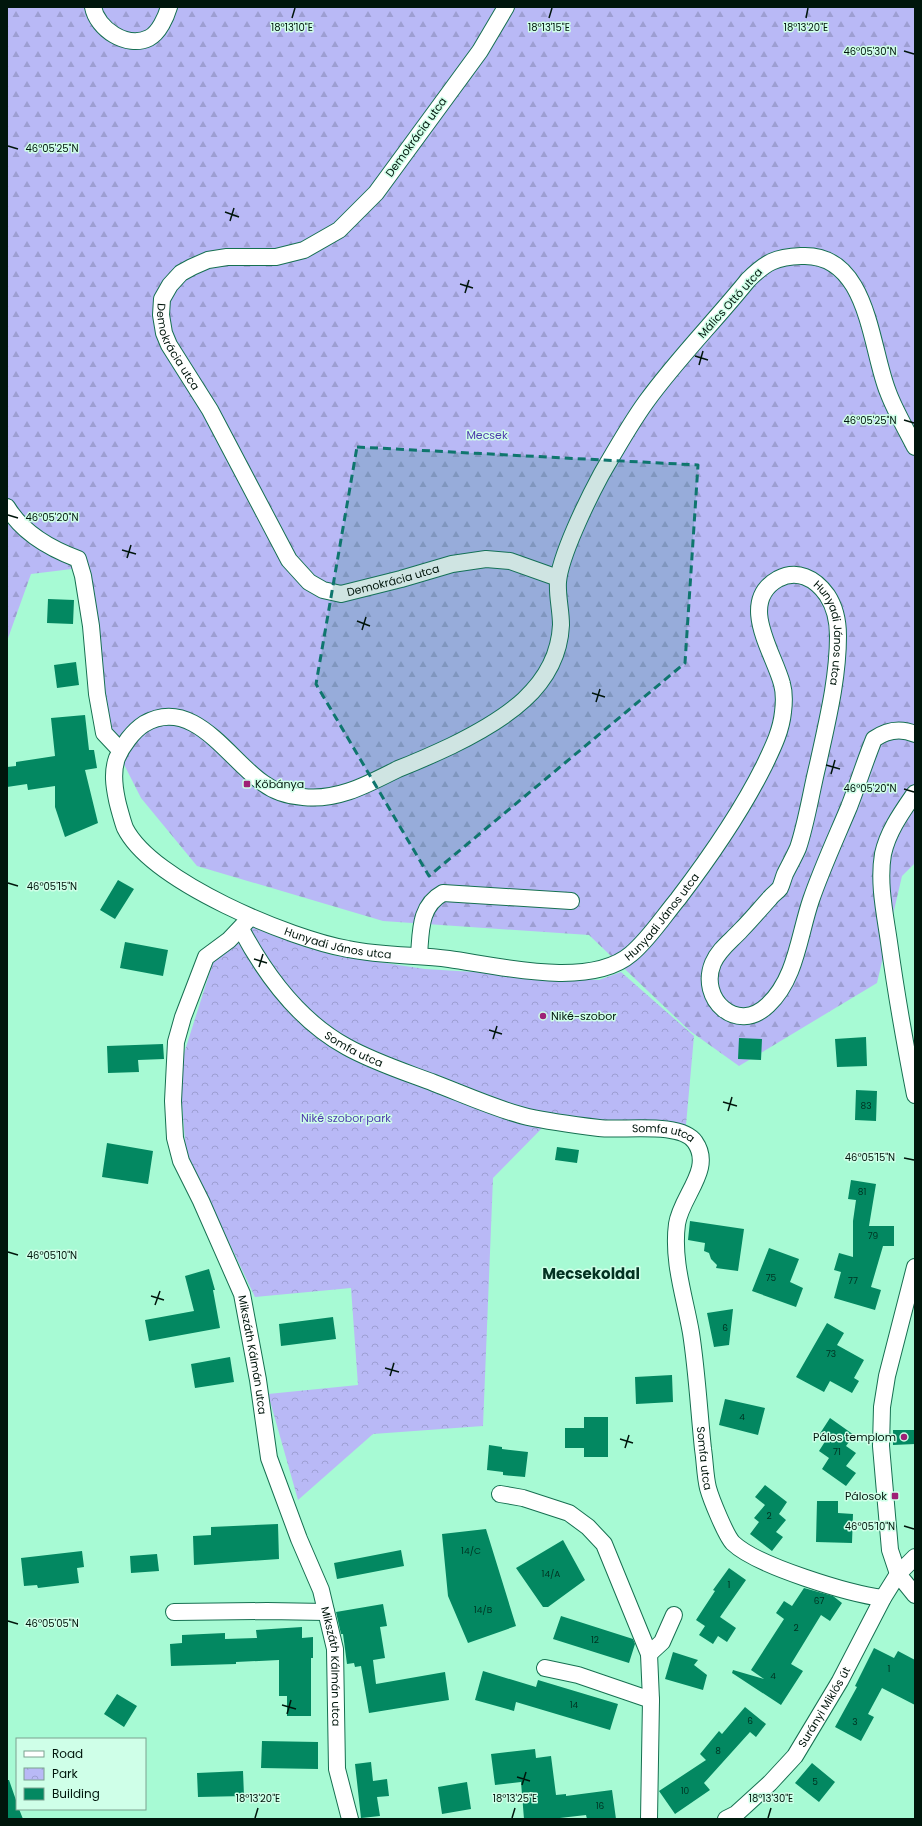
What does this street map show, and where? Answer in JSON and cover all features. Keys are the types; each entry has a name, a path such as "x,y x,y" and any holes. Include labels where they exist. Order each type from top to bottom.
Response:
{"street":[{"path":"93,7 94,15 100,24 118,37 135,41 149,38 156,32 169,7"},
{"name":"Demokrácia utca","path":"506,7 480,51 376,193 339,230 304,250 276,257 227,257 208,260 192,267 181,273 170,285 162,299 161,315 164,333 169,345 210,410 289,560 309,582 323,590 341,594 452,564 486,559 510,561 558,578"},
{"name":"Málics Ottó utca","path":"558,578 566,552 600,478 646,402 748,280 759,268 774,259 805,256 830,262 843,271 853,284 862,302 878,362 888,392 915,446"},
{"path":"7,507 11,514 29,532 62,553 78,559 83,576 90,619 97,694 104,733 120,750"},
{"name":"Hunyadi János utca","path":"558,578 561,617 557,650 549,669 532,692 517,708 460,741 348,792 325,799 292,796 276,791 262,783 210,735 194,723 177,717 166,717 144,724 134,732 120,750 114,769 114,788 127,833 145,853 194,889 246,923 349,949 387,954 419,955 553,973 578,973 604,969 627,958 668,912 722,839 753,789 775,743 784,708 783,687 763,633 759,617 759,603 764,592 781,578 790,575 804,575 821,588 830,599 836,612 838,643 832,692 798,848 780,887 746,926 725,945 716,956 712,967 710,988 716,1000 731,1014 741,1017 757,1014 763,1011 782,990 797,950 810,902 874,739 881,734 898,730 908,730 915,734"},
{"path":"915,793 893,828 887,842 882,866 881,881 893,968 915,1095"},
{"path":"419,955 424,914 428,905 435,897 443,893 571,901"},
{"name":"Somfa utca","path":"246,923 261,966 296,1008 321,1031 348,1048 451,1090 525,1116 602,1129 656,1129 680,1132 692,1137 702,1156 701,1166 677,1222 676,1248 680,1279 691,1334 708,1488 721,1520 732,1542 759,1559 860,1595 883,1598"},
{"name":"Mikszáth Kálmán utca","path":"246,923 206,957 183,1017 176,1042 173,1101 175,1138 181,1161 201,1201 242,1294 258,1380 269,1458 299,1539 321,1590 335,1650 337,1769 350,1819"},
{"path":"915,1267 887,1376 882,1407 880,1446 890,1550 898,1574 915,1595"},
{"path":"500,1494 523,1498 568,1513 588,1527 604,1544 649,1654 651,1700 649,1819"},
{"name":"Surányi Miklós út","path":"726,1819 736,1814 770,1783 794,1756 840,1681 883,1598 898,1574 915,1557"},
{"path":"174,1612 326,1612"},
{"path":"649,1654 662,1642 674,1615"},
{"path":"545,1668 578,1675 651,1700"}],"highlighted area":[{"path":"357,447 698,465 685,663 429,876 316,684"}],"green space":[{"name":"Mecsek","path":"7,7 915,7 915,863 902,876 877,983 739,1066 690,1031 589,935 383,921 197,866 141,798 104,725 80,568 31,574 7,641"},
{"name":"Niké szobor park","path":"251,924 332,955 425,969 599,980 621,972 694,1036 686,1125 547,1123 493,1178 483,1426 373,1434 298,1500 268,1394 358,1385 351,1288 255,1297 186,1152 179,1069 215,956"}],"building":[{"path":"48,599 74,600 73,624 47,623"},
{"path":"76,662 79,685 57,688 54,665"},
{"path":"85,715 89,750 94,750 97,768 85,770 98,823 65,837 55,807 55,786 28,790 27,784 7,787 7,767 16,766 16,762 55,756 51,718"},
{"path":"118,880 134,889 115,919 100,910"},
{"path":"125,942 168,950 163,976 120,968"},
{"path":"866,1037 867,1066 837,1067 835,1039"},
{"path":"739,1038 762,1039 761,1060 738,1059"},
{"path":"163,1044 164,1059 138,1060 139,1072 108,1073 107,1046"},
{"path":"856,1090 877,1091 876,1121 855,1120"},
{"path":"107,1143 153,1151 148,1184 102,1177"},
{"path":"557,1147 579,1150 577,1163 555,1160"},
{"path":"851,1180 876,1184 869,1226 894,1226 894,1246 883,1246 871,1287 881,1290 875,1310 834,1298 841,1272 834,1270 839,1253 853,1257 853,1221 856,1200 848,1199"},
{"path":"690,1221 744,1229 738,1271 716,1268 717,1265 711,1259 709,1253 704,1251 705,1243 688,1240"},
{"path":"769,1248 799,1259 790,1282 803,1288 796,1307 752,1291"},
{"path":"209,1269 215,1290 213,1290 220,1328 149,1341 145,1320 194,1311 185,1276"},
{"path":"733,1309 729,1345 714,1347 707,1313"},
{"path":"333,1317 336,1339 281,1346 279,1324"},
{"path":"827,1323 844,1333 837,1345 864,1360 854,1378 859,1381 852,1393 830,1381 824,1392 796,1377"},
{"path":"230,1357 234,1382 195,1388 191,1364"},
{"path":"672,1375 673,1402 636,1404 635,1377"},
{"path":"725,1399 765,1408 758,1435 719,1425"},
{"path":"584,1417 608,1417 608,1457 584,1457 584,1448 565,1448 565,1428 584,1428"},
{"path":"830,1418 854,1435 846,1446 856,1453 846,1466 856,1473 846,1486 822,1469 829,1458 819,1451 826,1440 819,1435"},
{"name":"Pálos templom","path":"893,1430 915,1430 915,1444 893,1445"},
{"path":"489,1445 502,1447 502,1449 528,1452 525,1477 503,1475 503,1472 487,1470"},
{"path":"765,1485 787,1502 779,1514 786,1520 776,1532 783,1537 772,1551 750,1534 759,1522 754,1518 765,1505 755,1497"},
{"path":"817,1501 838,1501 838,1513 853,1514 852,1543 816,1542"},
{"path":"278,1524 279,1559 194,1565 193,1536 211,1535 211,1527"},
{"path":"486,1529 516,1626 468,1643 448,1596 442,1534"},
{"path":"563,1540 585,1580 548,1607 543,1607 516,1568"},
{"path":"401,1550 404,1566 337,1579 334,1563"},
{"path":"82,1551 84,1567 77,1568 79,1583 38,1588 37,1585 24,1586 21,1558"},
{"path":"157,1554 159,1571 131,1573 130,1556"},
{"path":"729,1568 746,1580 720,1617 736,1628 727,1642 718,1636 713,1644 699,1635 705,1626 696,1620 715,1591 713,1590"},
{"path":"804,1588 833,1596 842,1603 830,1621 821,1615 791,1664 803,1671 781,1705 732,1673 733,1670 764,1679 751,1670 784,1619 776,1613 784,1601 792,1606"},
{"path":"383,1604 387,1626 380,1627 385,1658 373,1660 376,1684 445,1672 449,1700 369,1713 361,1666 355,1667 354,1663 347,1664 343,1634 341,1634 336,1612"},
{"path":"561,1616 633,1639 635,1644 629,1663 553,1639"},
{"path":"302,1627 302,1638 313,1637 313,1658 311,1658 311,1716 287,1716 287,1696 279,1696 279,1660 236,1662 236,1664 171,1666 170,1644 182,1643 182,1635 225,1633 225,1639 257,1638 256,1630"},
{"path":"874,1648 894,1658 898,1651 915,1660 915,1705 882,1688 868,1714 874,1717 861,1741 835,1727 857,1687 855,1686"},
{"path":"673,1652 698,1660 694,1665 707,1675 703,1690 665,1679"},
{"path":"483,1671 536,1687 538,1680 618,1704 610,1730 516,1702 514,1711 475,1700"},
{"path":"117,1694 137,1706 124,1727 104,1714"},
{"path":"745,1707 766,1724 756,1737 750,1732 704,1783 710,1790 675,1814 659,1791 706,1760 700,1754 719,1731 722,1734"},
{"path":"262,1741 318,1742 318,1769 261,1768"},
{"path":"535,1749 536,1758 551,1756 556,1795 566,1794 566,1796 612,1790 616,1819 587,1819 586,1815 551,1819 524,1819 521,1782 495,1785 491,1754"},
{"path":"371,1762 373,1781 387,1779 389,1796 377,1797 380,1816 361,1818 355,1764"},
{"path":"812,1763 835,1782 819,1802 795,1783"},
{"path":"243,1771 244,1796 198,1797 197,1773"},
{"path":"7,1780 9,1780 16,1800 16,1810 19,1810 23,1819 7,1819"},
{"path":"467,1782 471,1809 442,1814 438,1787"}],"place":[{"name":"Kőbánya","path":"247,784"},
{"name":"Niké-szobor","path":"543,1016"},
{"name":"Pálos templom","path":"904,1437"},
{"name":"Pálosok","path":"895,1496"}],"district":[{"name":"Mecsekoldal","path":"591,1273"}]}
